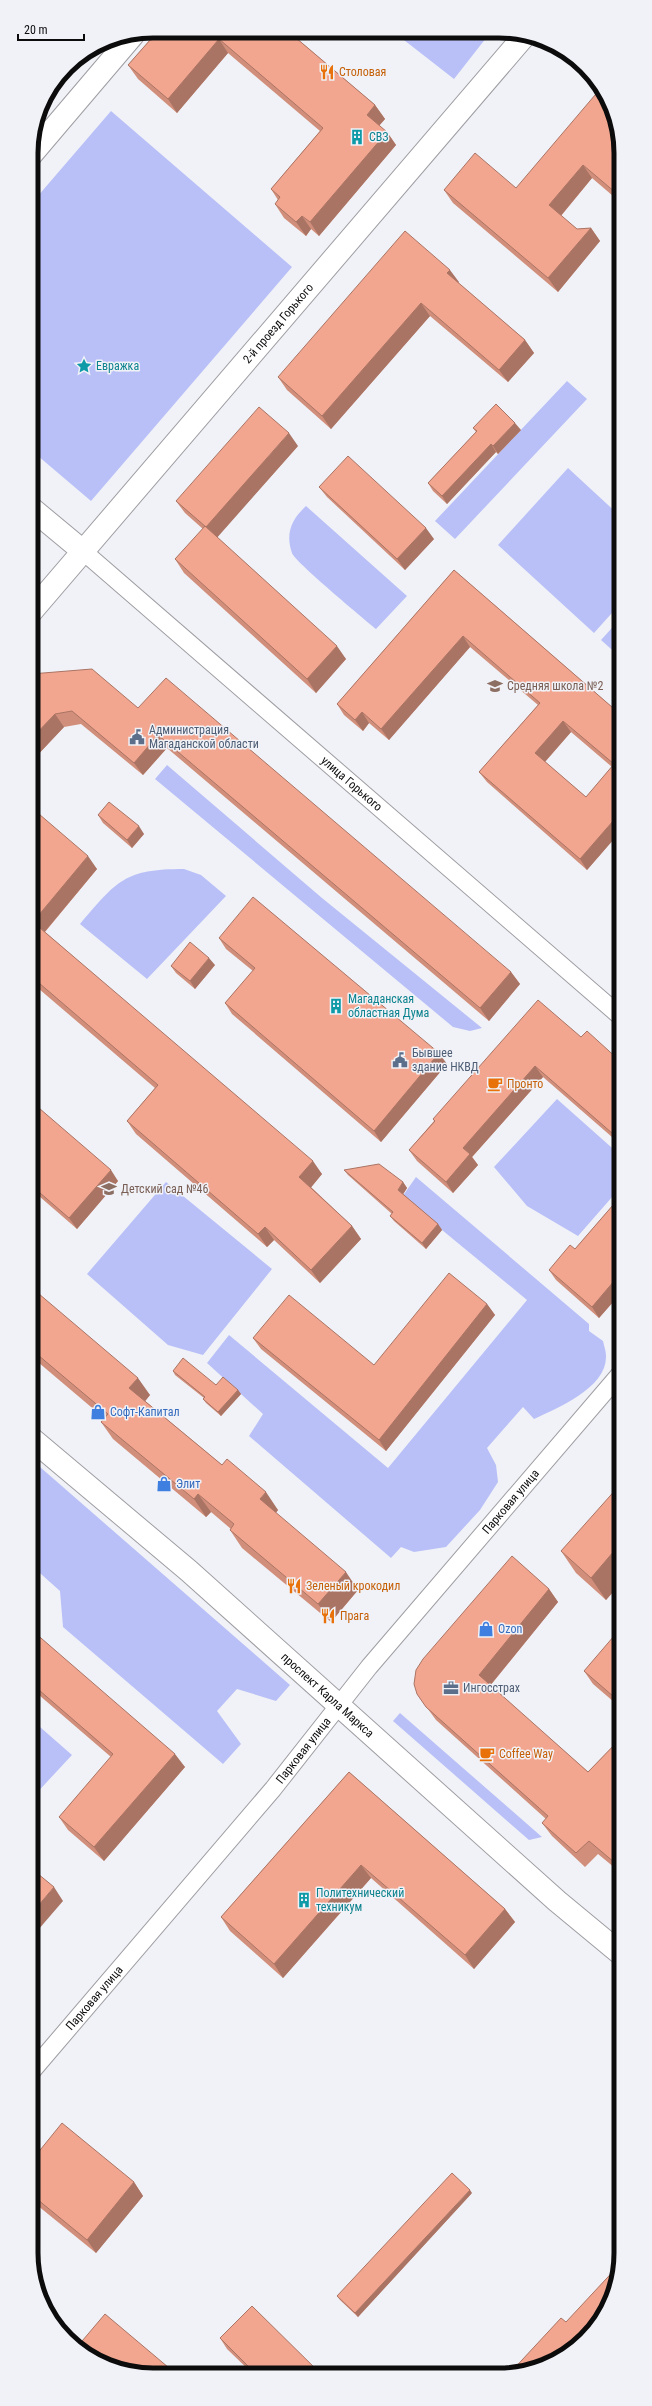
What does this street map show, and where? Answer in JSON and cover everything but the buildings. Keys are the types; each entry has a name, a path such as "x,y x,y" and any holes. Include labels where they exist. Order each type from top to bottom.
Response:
{"street":[{"name":"2-й проезд Горького","path":"38,604 521,40"},
{"path":"38,148 128,41"},
{"path":"38,514 84,552"},
{"name":"улица Горького","path":"84,552 614,1011"},
{"name":"Парковая улица","path":"38,2065 272,1789 369,1667 614,1381"},
{"name":"проспект Карла Маркса","path":"38,1444 189,1571 557,1901 614,1948"}],"shaded area":[{"path":"401,38 486,38 454,79"},
{"path":"111,111 292,267 91,501 38,456 38,196"},
{"path":"567,381 587,399 455,539 435,521"},
{"path":"568,468 614,510 614,611 594,633 498,545"},
{"path":"306,506 407,596 376,629 316,578 292,553 289,539 291,527 297,516"},
{"path":"614,626 614,652 601,640"},
{"path":"167,765 322,898 482,1028 470,1031 453,1027 155,779"},
{"path":"184,869 201,875 226,896 147,979 80,924 103,897 123,880 134,875 148,872"},
{"path":"557,1099 614,1150 614,1195 578,1236 527,1206 494,1167"},
{"path":"416,1177 589,1324 589,1331 603,1341 606,1356 604,1367 598,1378 590,1387 567,1403 534,1419 523,1407 487,1448 496,1465 498,1482 480,1510 446,1547 414,1552 401,1547 391,1558 249,1436 263,1414 207,1363 229,1335 388,1468 527,1300 402,1197"},
{"path":"166,1182 272,1269 203,1355 168,1345 87,1274"},
{"path":"38,1465 290,1685 276,1701 237,1689 217,1711 241,1744 223,1764 63,1627 60,1591 38,1571"},
{"path":"400,1713 542,1837 529,1840 393,1721"},
{"path":"38,1725 72,1755 38,1792"}],"place":[{"name":"Столовая","path":"327,72"},
{"name":"СВЗ","path":"357,137"},
{"name":"Евражка","path":"84,366"},
{"name":"Средняя школа №2","path":"495,686"},
{"name":"Администрация Магаданской области","path":"137,737"},
{"name":"Магаданская областная Дума","path":"336,1006"},
{"name":"Бывшее здание НКВД","path":"400,1060"},
{"name":"Пронто","path":"495,1084"},
{"name":"Детский сад №46","path":"109,1189"},
{"name":"Софт-Капитал","path":"98,1412"},
{"name":"Элит","path":"164,1484"},
{"name":"Зеленый крокодил","path":"294,1586"},
{"name":"Прага","path":"328,1616"},
{"name":"Ozon","path":"486,1629"},
{"name":"Ингосстрах","path":"451,1688"},
{"name":"Coffee Way","path":"487,1754"},
{"name":"Политехнический техникум","path":"304,1900"}]}
